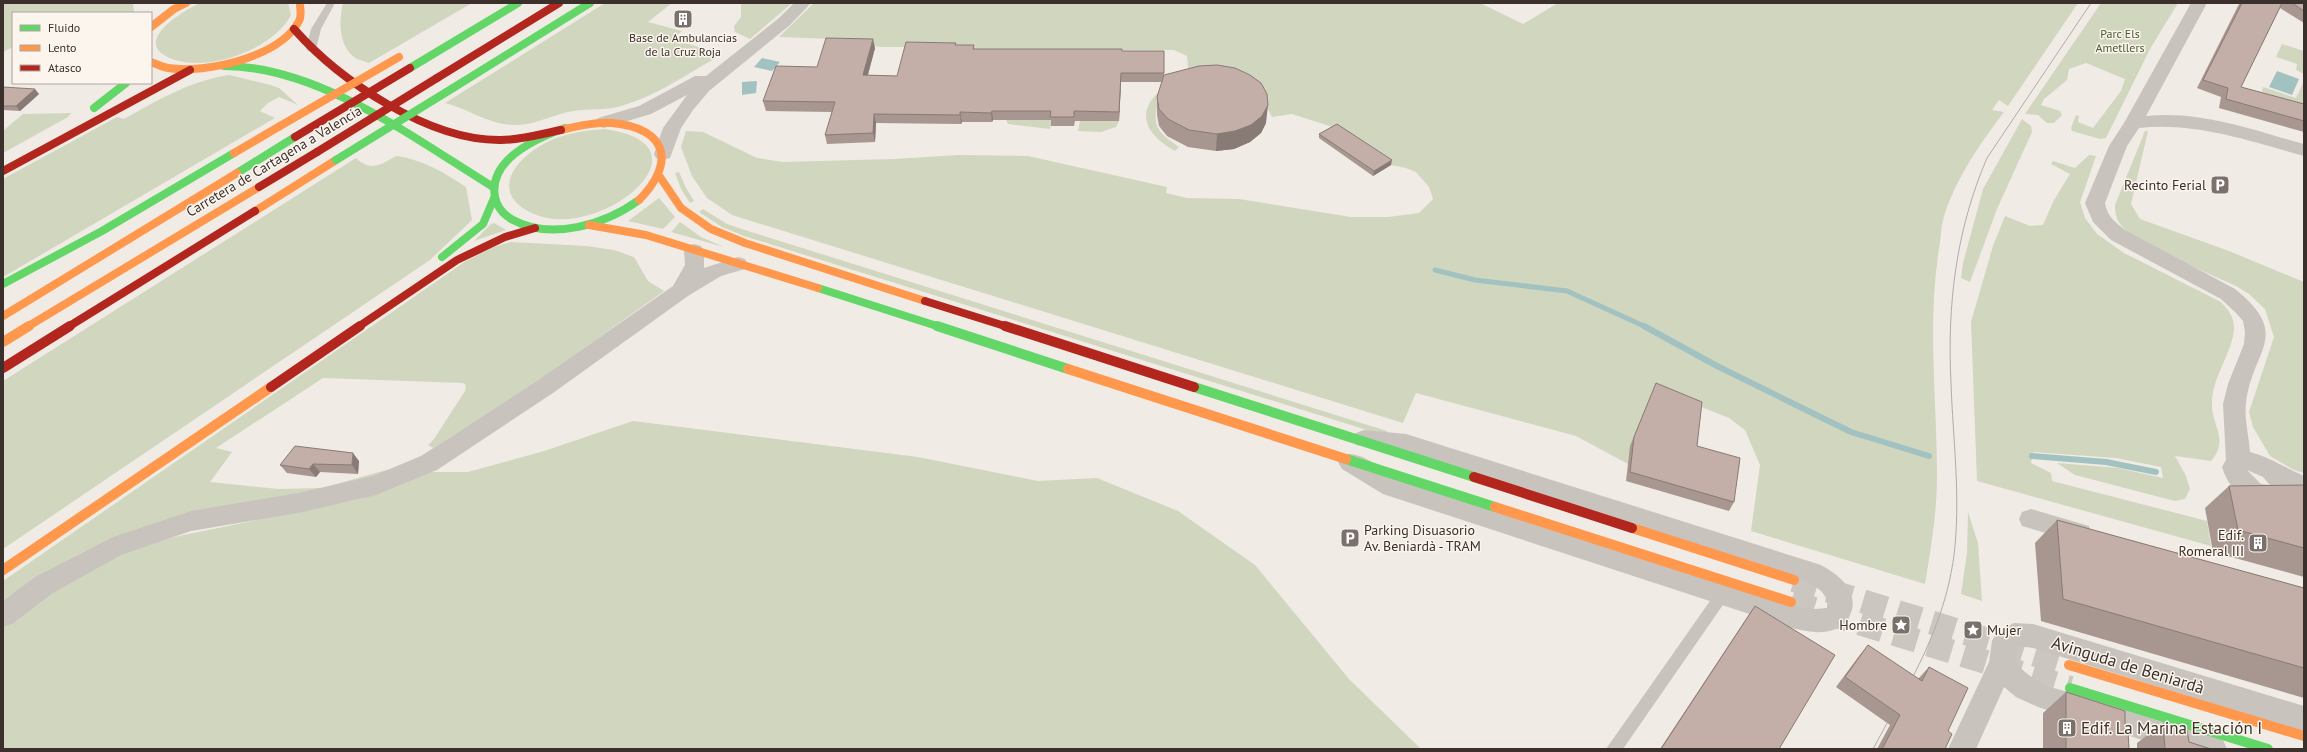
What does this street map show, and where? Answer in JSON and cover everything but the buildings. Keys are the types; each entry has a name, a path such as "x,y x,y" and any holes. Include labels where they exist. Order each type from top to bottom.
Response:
{"main road":[{"path":"152,25 157,16 186,3"},
{"name":"Carretera de Cartagena a Valencia","path":"3,316 295,137 518,3"},
{"name":"Carretera de Cartagena a Valencia","path":"3,342 317,152 559,3"},
{"path":"3,368 590,3"},
{"path":"224,66 265,50 282,40 294,29 301,18 303,5"},
{"path":"294,29 311,50 334,70 367,91 419,118 454,131 487,140 506,140 530,137 564,128 604,122 626,125 644,131 657,141 663,154 664,165 660,177 649,192 633,205 612,217 589,225 561,229 535,228 515,222 501,211 494,198 493,187 498,172 509,158 531,142 564,128"},
{"path":"3,284 102,231 402,55"},
{"path":"152,62 171,69 190,70 224,66 251,67 284,75 336,96 412,136 493,187"},
{"path":"3,171 190,70"},
{"path":"85,114 125,84"},
{"path":"3,162 69,124"},
{"path":"660,177 681,207 697,221 708,228 745,243 1339,445 1791,602"},
{"path":"432,264 483,224 494,198"},
{"path":"589,225 646,235 694,251 1339,445 1794,580"},
{"path":"3,570 450,264 480,247 535,228"},
{"path":"9,291 61,260 102,231"},
{"path":"348,322 387,296"},
{"path":"3,559 147,460"},
{"name":"Avinguda de Beniardà","path":"2069,665 2304,736"},
{"path":"2070,688 2268,749"}],"street":[{"path":"663,154 668,136 681,112 725,67 771,32 804,3"},
{"path":"2199,3 2133,123 2113,156 2095,203 2096,210 2104,224 2118,235 2228,294 2248,310 2257,330 2254,351 2234,402 2237,426 2238,462 2234,467 2235,475 2242,484 2253,491 2265,495 2276,495 2286,481"},
{"path":"604,122 645,110 725,67"},
{"path":"2147,97 2178,120"},
{"path":"2133,123 2149,120 2178,120 2223,129 2304,150"},
{"path":"681,290 695,265 694,251"},
{"path":"3,616 44,585 113,547 191,521 298,503 376,485 429,463 545,387 681,290 714,271 738,264"},
{"path":"2237,426 2286,481"},
{"path":"1406,443 1796,567 1829,583 1836,591 1840,599 1840,610 1835,618 1828,620 1806,620 1391,487 1339,445 1406,443"},
{"path":"2238,462 2248,461 2286,481"},
{"path":"2031,519 2105,540"},
{"name":"Avinguda de Beniardà","path":"1962,749 2002,662 2005,642 2014,634 2033,636 2304,719"},
{"path":"2002,662 2009,676 2018,685 2114,730 2213,749"}],"lane":[{"path":"311,50 316,28 331,3"},
{"path":"1614,749 1722,594"}],"green space":[{"path":"3,3 133,3 134,12 12,12 12,48 3,52"},
{"path":"200,3 288,3 291,15 282,27 270,38 256,47 223,60 190,63 175,60 162,54 156,46 157,38 162,29 191,7"},
{"path":"343,3 472,3 369,63 354,57 345,46 341,32"},
{"path":"605,3 672,3 648,22 682,31 673,39 720,54 669,86 633,102 615,108 579,110 529,124 514,125 495,122 445,103"},
{"path":"741,3 792,3 750,39 735,32 734,26 741,17"},
{"path":"814,3 1480,3 1523,24 1558,3 2078,3 2008,106 1999,100 1992,110 2004,112 1978,148 1963,173 1956,186 1944,217 1935,277 1933,334 1937,490 1925,584 1751,531 1760,465 1745,430 1729,418 1699,406 1628,464 1576,436 1416,393 1403,423 732,215 707,198 692,176 681,147 686,131 703,132 757,158 783,162 894,159 958,155 1028,156 1167,187 1166,193 1187,198 1239,199 1351,217 1388,217 1419,213 1433,199 1429,187 1416,172 1391,165 1336,128 1292,114 1272,117 1264,102 1158,104 1156,112 1157,124 1162,134 1179,147 1175,151 1160,141 1150,130 1146,119 1147,109 1152,99 1161,90 1174,82 1189,76 1187,56 1174,50 927,50 927,47 880,47 834,39 779,37"},
{"name":"Parc Els Ametllers","path":"2101,3 2178,3 2150,49 2106,138 2100,139 2072,131 2071,128 2076,115 2079,116 2078,122 2093,128 2121,91 2125,79 2086,63 2069,69 2067,80 2044,99 2041,105 2060,111 2062,115 2054,123 2047,123 2038,115 2025,114"},
{"path":"2282,44 2304,51 2304,74 2296,70 2297,64 2276,57"},
{"path":"229,75 279,88 298,105 279,97 268,103 260,111 275,118 3,277 3,179 117,117 124,119 175,92 201,82"},
{"path":"2304,81 2304,105 2267,95 2262,91 2263,87 2296,98"},
{"path":"71,113 68,117 3,153 3,131 23,114"},
{"path":"2022,119 2031,126 2032,132 1997,209 1970,282 1961,278 1963,263 1983,189"},
{"path":"1006,120 1052,120 1050,129 1008,124"},
{"path":"1080,121 1119,121 1116,127 1101,132 1078,131"},
{"path":"604,129 636,138 650,152 651,168 640,185 620,201 596,213 569,219 543,217 528,211 517,203 511,194 509,185 512,175 518,165 527,155 547,142 563,136 579,132"},
{"path":"2145,131 2148,131 2131,204 2140,219 2229,251 2304,282 2304,473 2294,470 2270,456 2253,427 2249,412 2274,337 2265,309 2249,294 2236,286 2174,258 2140,240 2128,232 2118,220 2115,205"},
{"path":"2089,155 2096,156 2080,202 2085,218 2097,234 2124,253 2221,302 2232,317 2234,329 2230,347 2218,375 2213,393 2212,411 2218,432 2219,446 2211,461 2175,456 2186,476 2190,489 2185,499 2175,501 2075,475 2057,463 2118,468 2163,478 2161,467 2116,458 2033,452 2031,463 2051,473 2052,481 2207,521 2211,546 1977,481 1971,322 1993,246 2005,216 2030,226 2043,225 2054,200 2070,174 2051,164 2053,161 2075,168"},
{"path":"396,156 424,163 466,187 472,220 430,260 3,549 3,381 356,158 366,165 376,166"},
{"path":"679,172 694,201 690,203 681,189 675,173"},
{"path":"659,198 675,217 663,229 628,221"},
{"path":"703,209 727,224 748,231 1387,431 1386,436 744,236 722,227 699,212"},
{"path":"680,222 701,237 724,247 671,232"},
{"path":"494,223 506,230 474,241 491,224"},
{"path":"511,242 586,246 614,250 634,257 648,281 664,291 538,381 433,448 428,445 434,439 465,391 466,385 463,383 323,378 216,448 232,452 210,482 278,489 322,488 390,469 377,476 111,539 74,557 3,605 3,581 466,261 494,247"},
{"path":"633,421 918,457 1038,481 1097,478 1178,511 1255,565 1349,679 1421,749 3,749 3,624 13,616 120,554 174,537 359,499 425,472 468,472 544,451"},
{"path":"1968,512 1978,543 1982,601 1961,594 1967,553"}],"water":[{"path":"762,58 780,62 772,71 754,67"},
{"path":"2277,71 2299,79 2292,95 2269,87"},
{"path":"757,81 756,93 742,95 742,82"}],"waterway":[{"path":"1435,270 1475,280 1567,291 1645,327"},
{"path":"1645,327 1717,366 1851,432 1929,456"},
{"path":"2032,456 2106,462 2156,472"}],"tunnel":[{"path":"1794,580 2069,665"},
{"path":"1791,602 2070,688"}],"tram line":[{"path":"1908,686 1924,655 1943,606 1954,555 1957,491 1950,354 1952,297 1961,240 1968,213 1976,185 1987,158 2091,3"},
{"path":"1873,749 1892,714"}],"traffic: fast":[{"path":"410,68 518,3"},
{"path":"453,88 590,3"},
{"path":"224,66 251,67 281,74 313,85 376,116 493,187"},
{"path":"94,108 125,84"},
{"path":"336,160 453,88"},
{"path":"565,128 544,136 529,144 515,154 506,163 500,172 494,193 496,203 502,212 512,220 526,226 542,229 560,229 595,222 612,216 627,209 639,200"},
{"path":"237,173 295,137"},
{"path":"3,284 102,231 234,153"},
{"path":"442,257 483,224 494,198"},
{"path":"818,288 1068,369"},
{"path":"1194,387 1474,477"},
{"path":"1346,459 1495,507"},
{"path":"2070,688 2268,749"}],"traffic: slow":[{"path":"152,26 174,9 186,3"},
{"path":"152,62 169,68 202,68 221,65 259,53 276,44 289,34 300,19 300,3"},
{"path":"280,126 399,57"},
{"path":"561,130 590,124 612,123 636,128 649,134 657,143 662,153 662,164 659,176 651,188 639,200"},
{"path":"234,153 280,126"},
{"path":"255,211 336,160"},
{"path":"3,316 237,173"},
{"path":"660,177 681,208 711,229 745,243 925,301"},
{"path":"3,342 259,187"},
{"path":"589,225 646,235 818,288"},
{"path":"1068,369 1346,459"},
{"path":"3,570 271,387"},
{"path":"1495,507 1791,602"},
{"path":"1632,528 1794,580"},
{"path":"2069,665 2304,736"}],"traffic: jam":[{"path":"437,78 559,3"},
{"path":"294,29 311,48 357,85 412,116 440,128 467,136 492,140 527,138 561,130"},
{"path":"295,137 410,68"},
{"path":"3,171 190,70"},
{"path":"317,152 437,78"},
{"path":"259,187 317,152"},
{"path":"3,368 255,211"},
{"path":"271,387 457,260 505,237 535,228"},
{"path":"925,301 1194,387"},
{"path":"1474,477 1632,528"}],"place":[{"name":"Base de Ambulancias de la Cruz Roja","path":"683,19"},
{"name":"Recinto Ferial","path":"2220,185"},
{"name":"Parking Disuasorio Av. Beniardà - TRAM","path":"1350,538"},
{"name":"Edif. Romeral III","path":"2258,543"},
{"name":"Hombre","path":"1901,625"},
{"name":"Mujer","path":"1973,630"},
{"name":"Edif. La Marina Estación I","path":"2067,728"}]}
